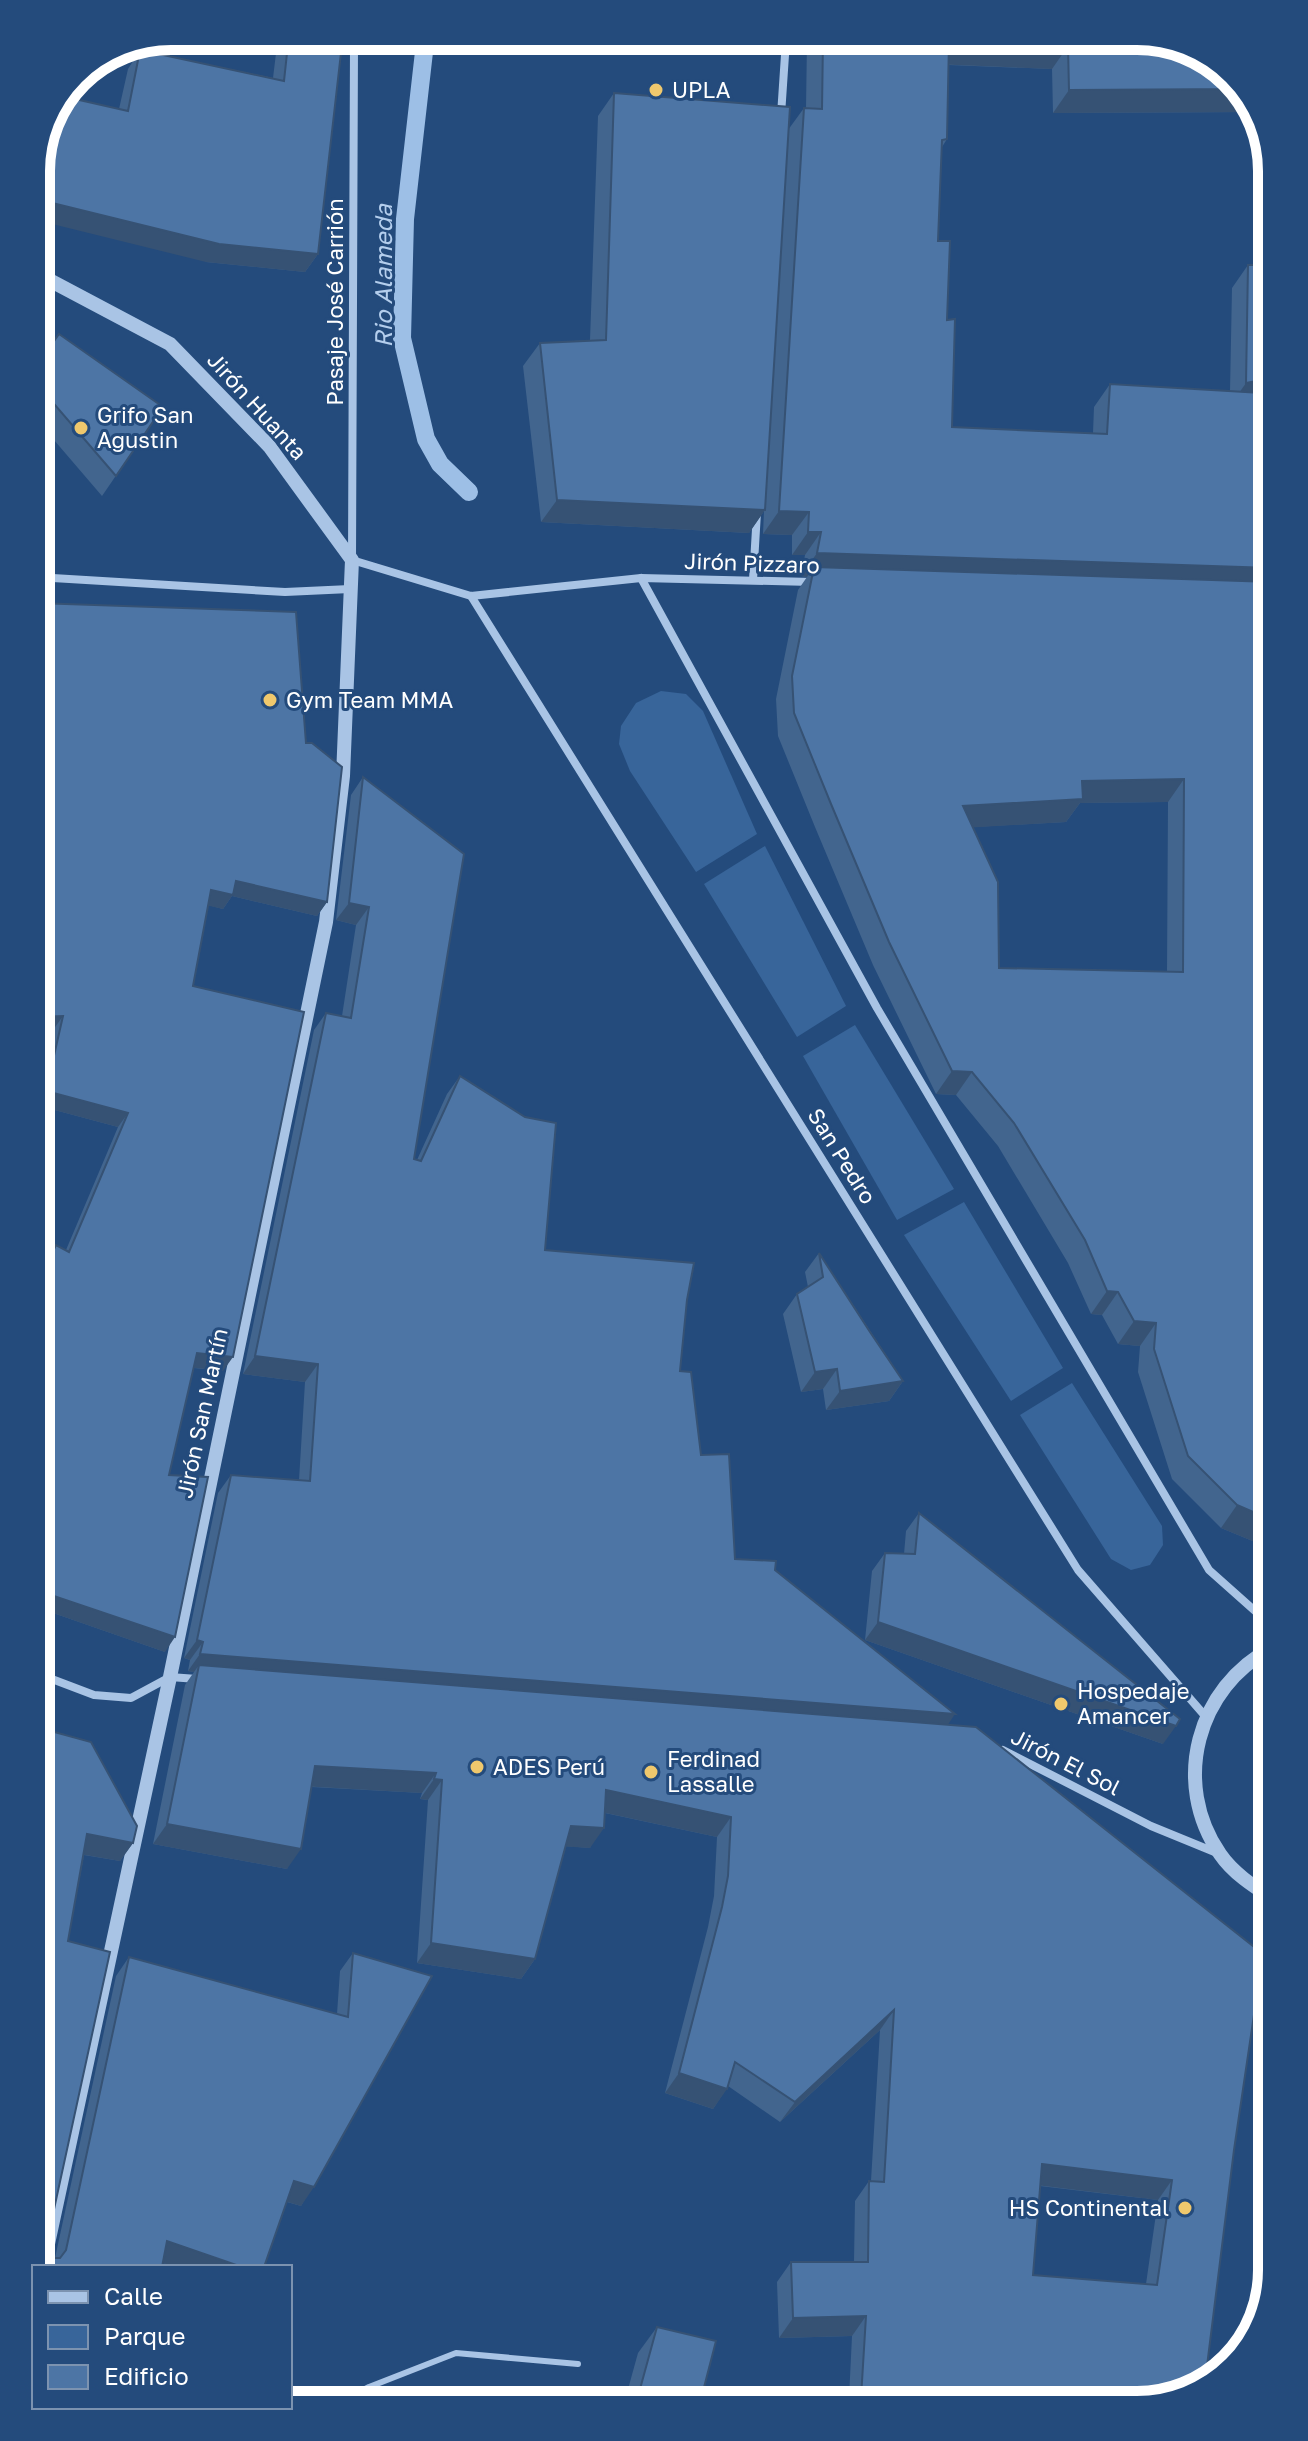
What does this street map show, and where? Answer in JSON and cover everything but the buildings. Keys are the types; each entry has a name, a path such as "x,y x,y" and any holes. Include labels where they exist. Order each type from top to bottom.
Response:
{"street":[{"name":"Pasaje José Carrión","path":"352,560 354,50"},
{"path":"781,119 785,50"},
{"name":"Jirón Huanta","path":"50,280 170,344 269,446 352,560"},
{"path":"753,580 758,501"},
{"path":"352,560 471,596"},
{"name":"Jirón San Martín","path":"50,2234 170,1677 326,922 343,776 352,560"},
{"path":"50,578 285,592 350,589"},
{"path":"641,578 877,1008 1209,1570 1258,1614"},
{"name":"Jirón Pizzaro","path":"471,596 641,578 816,583"},
{"name":"San Pedro","path":"471,596 1078,1570 1206,1717"},
{"path":"1258,1655 1225,1684 1206,1717 1194,1763 1199,1811 1220,1854 1245,1881 1258,1889"},
{"path":"50,1678 94,1695 131,1698 170,1677 201,1679"},
{"name":"Jirón El Sol","path":"1000,1749 1151,1826 1220,1854"}],"lane":[{"path":"362,2391 456,2353 578,2364"}],"green space":[{"path":"661,691 686,694 703,711 757,834 696,872 630,771 619,744 621,726 636,703"},
{"path":"765,846 846,1006 797,1037 704,884"},
{"path":"855,1025 954,1189 897,1220 803,1056"},
{"path":"964,1202 1063,1368 1011,1401 904,1235"},
{"path":"1072,1383 1162,1526 1163,1545 1150,1565 1131,1570 1111,1559 1020,1415"}],"waterway":[{"name":"Rio Alameda","path":"424,50 405,219 402,338 426,439 440,464 469,492"}],"place":[{"name":"UPLA","path":"656,90"},
{"name":"Grifo San Agustin","path":"81,428"},
{"name":"Gym Team MMA","path":"270,700"},
{"name":"Hospedaje Amancer","path":"1061,1704"},
{"name":"ADES Perú","path":"477,1767"},
{"name":"Ferdinad Lassalle","path":"651,1772"},
{"name":"HS Continental","path":"1185,2208"}]}
